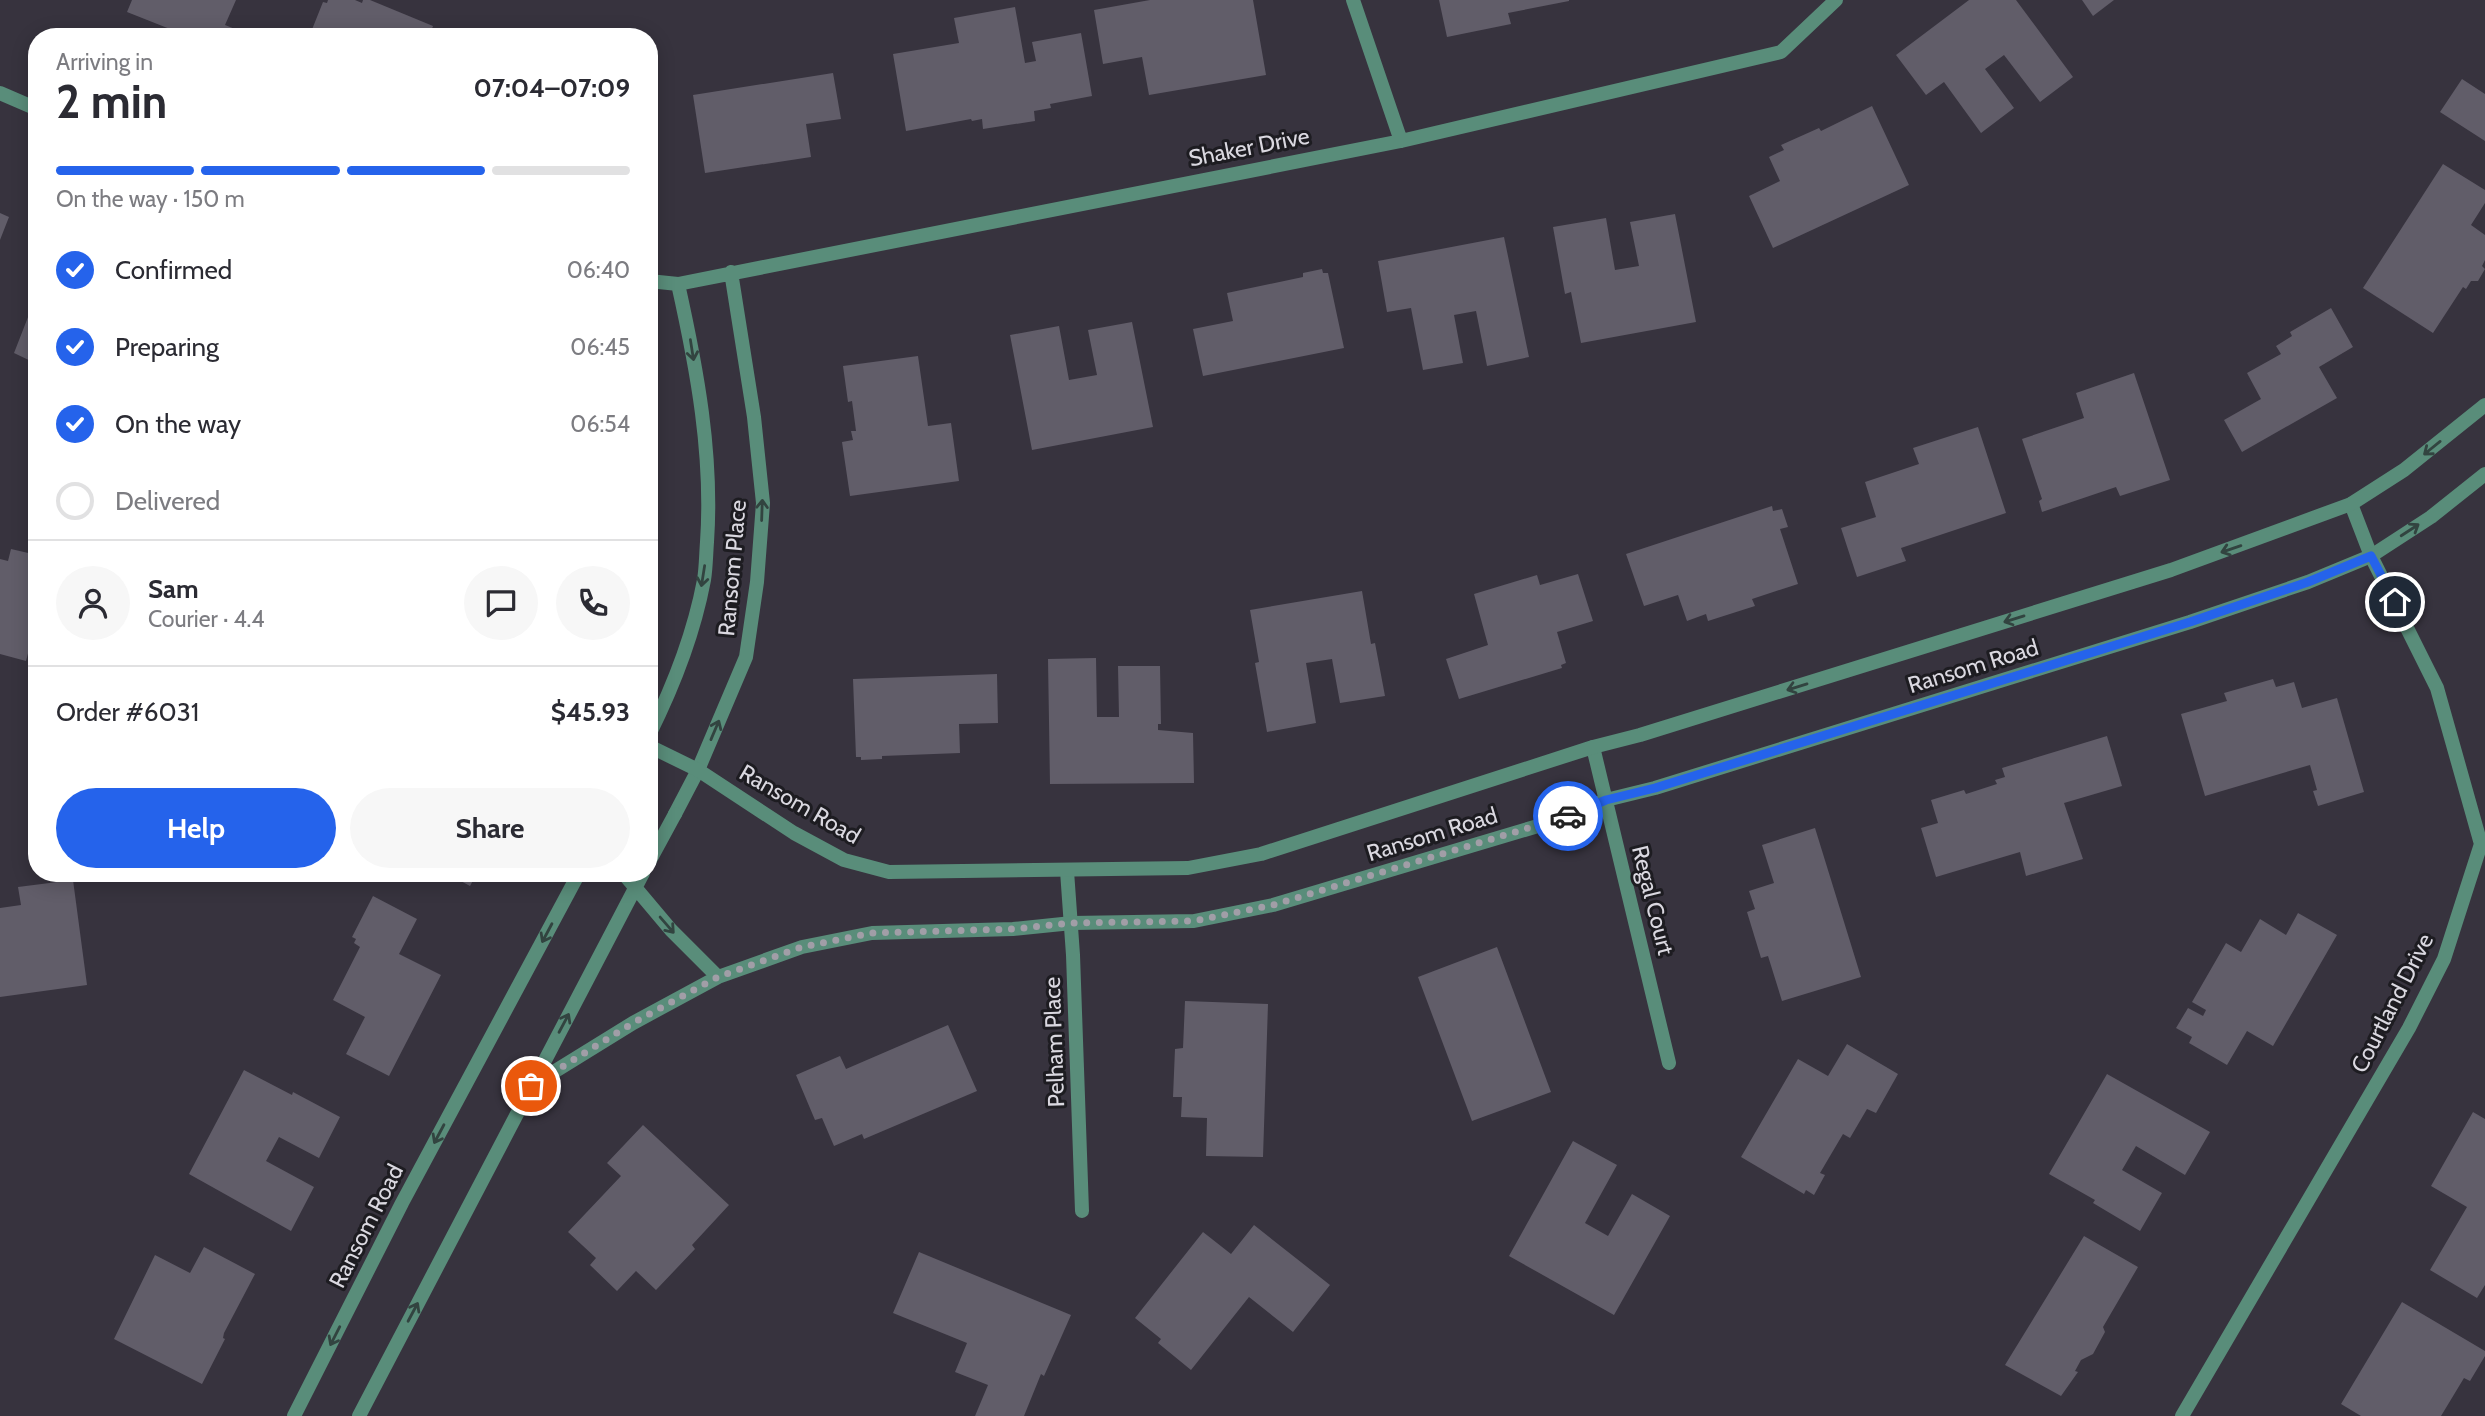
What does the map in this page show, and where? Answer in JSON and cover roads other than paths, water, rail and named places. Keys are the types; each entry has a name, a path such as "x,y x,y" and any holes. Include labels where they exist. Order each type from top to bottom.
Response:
{"street":[{"path":"1353,0 1401,141"},
{"name":"Shaker Drive","path":"658,282 678,284 1401,141 1781,52 1836,0"},
{"path":"0,93 28,104"},
{"name":"Ransom Place","path":"658,845 698,770 746,657 757,582 763,503 753,405 732,272"},
{"name":"Ransom Place","path":"658,714 685,649 704,579 709,508 705,426 678,284"},
{"name":"Ransom Road","path":"658,750 698,770 794,833 845,860 889,872 1188,868 1261,854 1593,747 1653,731 2171,570 2351,504 2404,470 2485,405"},
{"name":"Ransom Road","path":"531,1086 633,1023 718,977 802,947 872,933 1013,929 1072,923 1194,921 1273,905 1558,820 1606,800 1655,788 2190,622 2308,582 2371,556 2431,517 2485,474"},
{"name":"Courtland Drive","path":"2182,1416 2409,1028 2444,960 2483,844 2437,688 2371,556 2351,504"},
{"name":"Regal Court","path":"1593,747 1669,1063"},
{"name":"Pelham Place","path":"1067,871 1072,923 1083,1211"},
{"name":"Ransom Road","path":"294,1416 402,1203 574,882"},
{"path":"630,882 678,937 718,977"},
{"path":"359,1416 638,882"}]}
